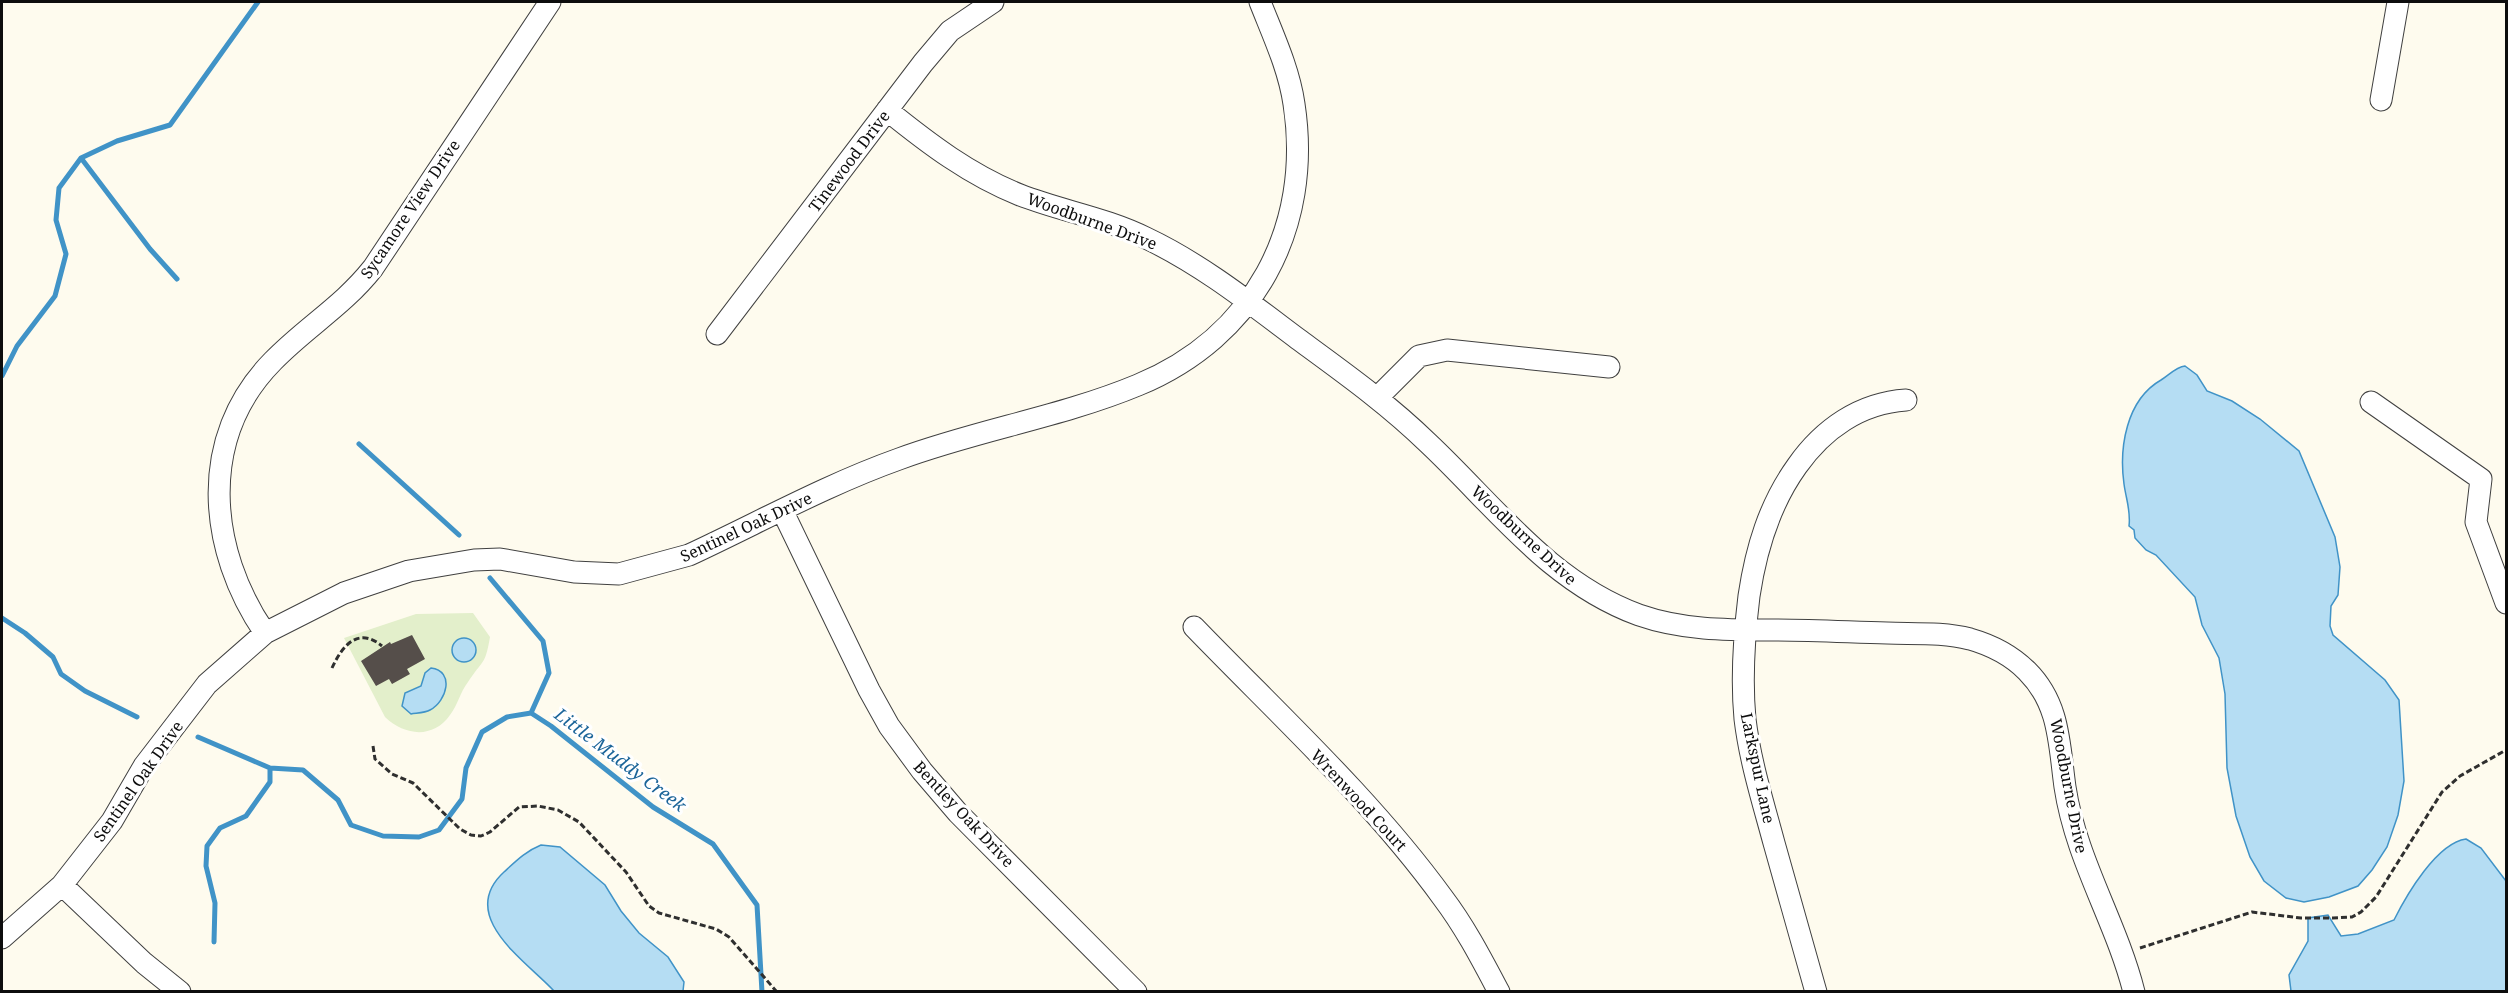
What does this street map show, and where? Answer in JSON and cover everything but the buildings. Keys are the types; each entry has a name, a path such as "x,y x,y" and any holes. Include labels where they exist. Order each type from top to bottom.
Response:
{"street":[{"name":"Sycamore View Drive","path":"265,633 246,605 235,580 220,529 218,506 222,460 236,417 247,395 272,362 341,304 373,268 550,2"},
{"name":"Tinewood Drive","path":"717,334 887,110 950,32 993,2"},
{"name":"Sentinel Oak Drive","path":"2,938 62,885 112,821 144,766 207,684 265,633 344,593 408,571 474,560 500,559 574,572 619,574 688,555 847,479 899,458 1138,385 1199,352 1221,334 1249,302 1268,273 1283,241 1294,201 1298,159 1294,103 1283,62 1260,2"},
{"path":"2381,100 2398,2"},
{"name":"Woodburne Drive","path":"887,110 939,152 986,181 1024,197 1142,236 1178,255 1249,302 1377,398 1431,445 1508,525 1558,572 1605,601 1643,616 1683,626 1744,632 1949,635 1992,647 2029,673 2053,710 2060,733 2066,788 2076,837 2093,886 2122,954 2134,992"},
{"path":"1377,398 1419,356 1447,350 1609,368"},
{"name":"Larkspur Lane","path":"1816,992 1759,789 1750,748 1743,693 1744,632 1760,541 1770,514 1789,477 1805,455 1834,426 1884,401 1906,400"},
{"path":"2371,402 2481,479 2476,522 2506,603"},
{"name":"Bentley Oak Drive","path":"782,510 868,690 889,726 922,771 958,813 1136,992"},
{"name":"Wrenwood Court","path":"1194,627 1403,845 1445,900 1475,946 1499,992"},
{"path":"62,885 144,963 180,992"}],"path":[{"path":"332,668 340,650 349,642 368,639 382,646"},
{"path":"373,746 375,759 392,774 413,783 460,829 471,835 481,836 490,832 519,807 538,806 558,810 579,822 626,872 649,906 659,913 716,929 729,937 777,992"},
{"path":"2122,954 2252,912 2301,918 2352,917 2361,912 2376,897 2442,792 2460,776 2506,750"}],"green space":[{"path":"473,613 490,637 487,653 465,686 450,715 435,728 419,732 401,728 385,717 344,638 416,614"}],"water":[{"path":"2185,366 2197,375 2207,391 2232,401 2260,419 2299,451 2335,537 2340,567 2338,595 2331,606 2330,626 2333,635 2385,680 2399,700 2404,781 2398,815 2387,847 2358,886 2329,897 2304,902 2286,898 2264,881 2250,857 2236,816 2227,768 2225,694 2219,658 2202,625 2195,597 2156,555 2146,550 2135,538 2134,530 2129,526 2123,470 2124,441 2128,426 2133,412 2149,389"},
{"path":"464,638 469,639 475,645 475,655 469,661 464,662 459,661 453,655 452,650 453,645 459,639"},
{"path":"431,668 439,670 446,680 444,694 436,706 430,710 411,714 402,706 405,693 421,686 425,673"},
{"path":"2466,839 2481,848 2506,881 2506,991 2291,991 2289,975 2308,941 2308,918 2328,915 2341,936 2358,934 2394,920 2424,871 2444,850"},
{"path":"541,845 560,847 605,885 621,911 639,933 668,957 684,982 683,991 554,991 513,952 500,937 491,921 488,905 491,889 517,860"}],"waterway":[{"name":"Little Muddy Creek","path":"2,376 17,346 55,296 66,254 56,220 59,188 81,158 117,141 170,125 258,2"},
{"path":"81,158 150,249 177,279"},
{"path":"359,444 459,535"},
{"path":"490,578 543,641 549,673 531,713"},
{"name":"Little Muddy Creek","path":"2,618 25,633 53,657 61,674 85,691 137,717"},
{"name":"Little Muddy Creek","path":"198,737 270,768 303,770 338,800 351,825 383,836 419,837 439,830 462,799 466,768 482,732 507,717 531,713 551,726 653,807 713,844 757,905 762,992"},
{"path":"214,942 215,903 206,866 207,846 220,828 246,816 270,782 270,768"}]}
